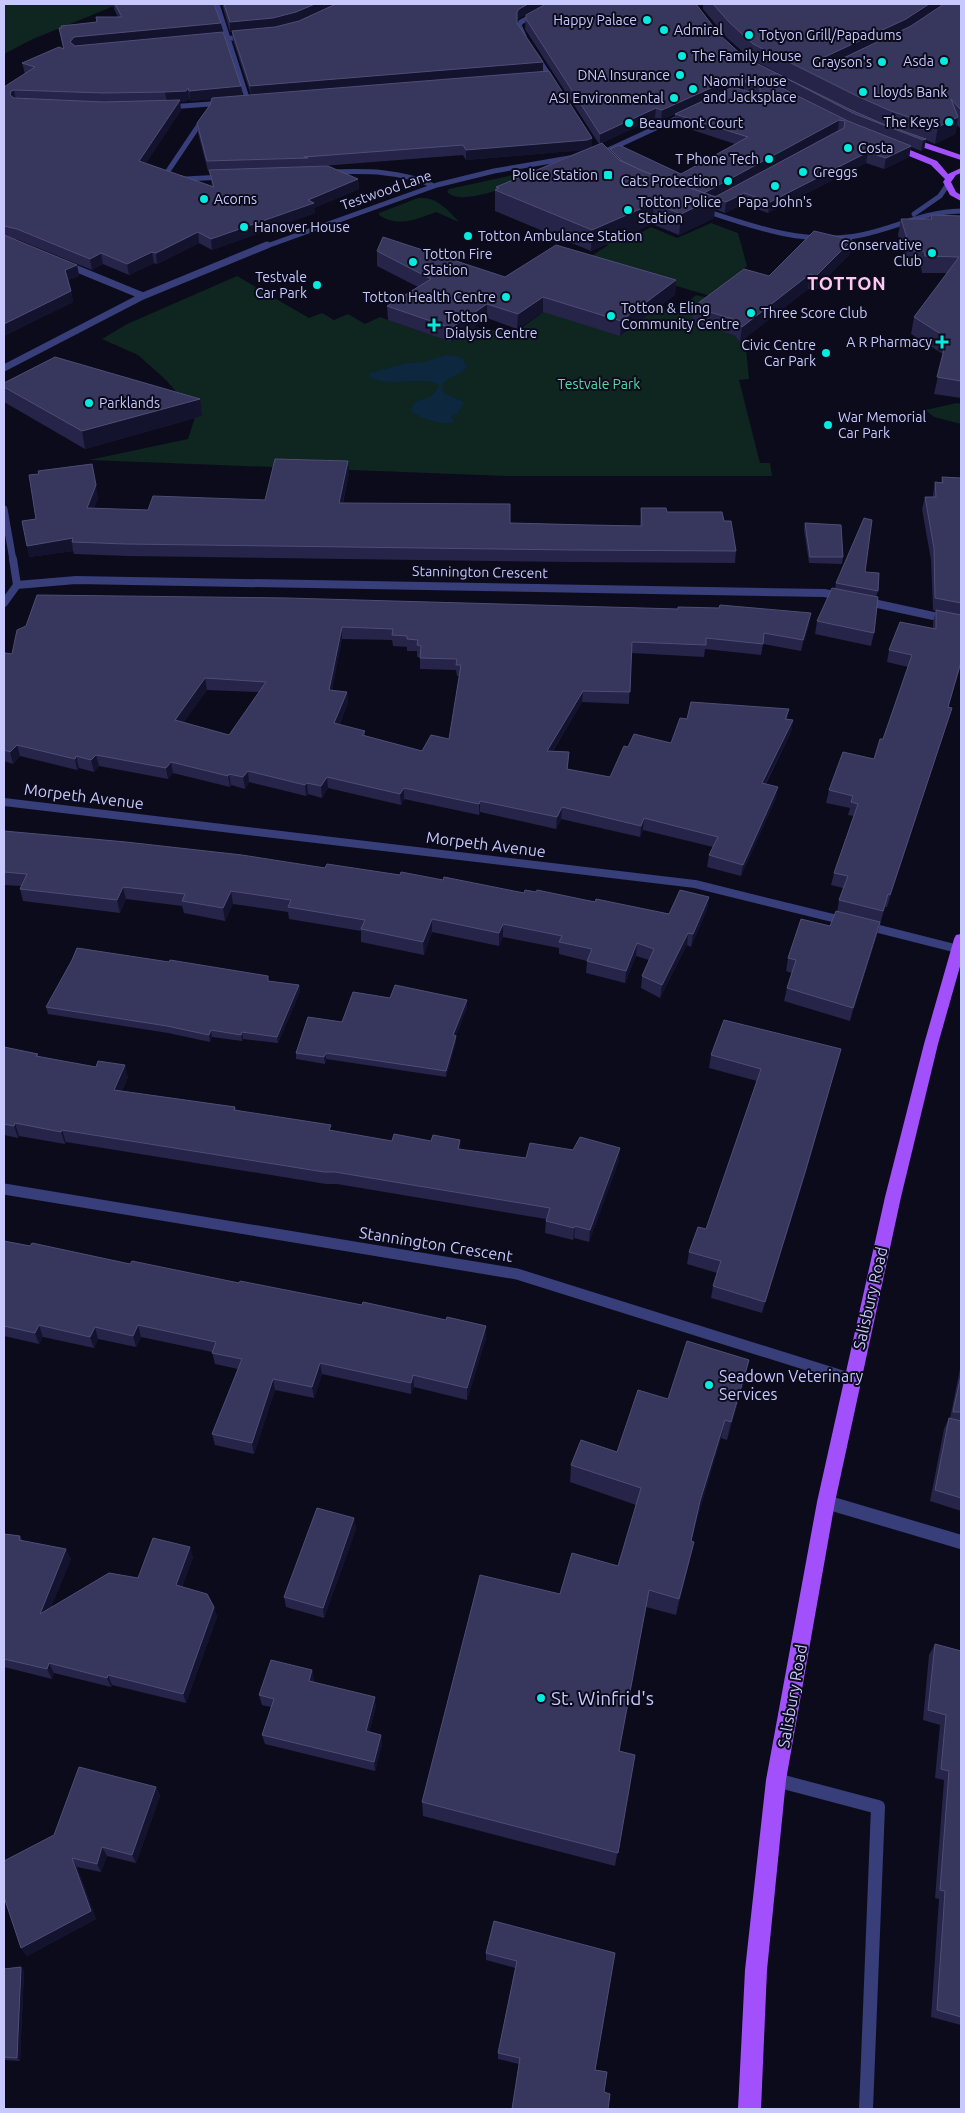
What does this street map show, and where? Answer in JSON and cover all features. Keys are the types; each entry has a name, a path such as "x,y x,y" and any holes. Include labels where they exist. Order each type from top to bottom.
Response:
{"main road":[{"path":"894,134 961,158"},
{"path":"883,142 934,163 948,181 953,193 961,199"},
{"path":"948,181 961,170"},
{"name":"Salisbury Road","path":"749,2109 756,1970 776,1780 826,1502 907,1140 931,1044 960,944"}],"street":[{"path":"217,4 248,101"},
{"path":"530,45 521,30 521,22 554,4"},
{"path":"210,40 253,36"},
{"path":"535,53 546,76 559,91"},
{"path":"242,102 258,100"},
{"path":"160,107 228,103"},
{"path":"209,104 208,112 166,174 170,177 180,178 229,176"},
{"path":"602,155 688,113"},
{"name":"Testwood Lane","path":"4,368 143,296 232,259 434,186 494,171 583,156"},
{"path":"326,172 385,172 411,176 434,186"},
{"path":"902,221 940,196 948,181"},
{"path":"702,210 711,205"},
{"path":"694,207 765,230 816,238 860,235 931,212 961,211"},
{"path":"54,260 143,296"},
{"path":"4,509 17,585 4,603"},
{"name":"Stannington Crescent","path":"17,585 76,580 824,593 961,622"},
{"name":"Morpeth Avenue","path":"4,802 695,884 960,944"},
{"name":"Stannington Crescent","path":"4,1189 518,1274 852,1379"},
{"path":"826,1502 961,1542"},
{"path":"776,1780 878,1807 866,2109"}],"green space":[{"path":"4,4 119,4 33,39 4,54"},
{"path":"554,166 499,190 483,194 468,197 456,196 447,192 449,189"},
{"path":"418,198 430,199 436,202 459,222 436,212 400,222 386,219 379,215 379,213"},
{"path":"711,223 738,233 747,266 710,296 587,259 608,245 594,238 629,227 642,232 651,227 677,238"},
{"name":"Testvale Park","path":"237,276 309,318 322,313 334,320 348,314 365,324 380,317 451,342 474,327 514,333 586,282 676,313 696,295 730,304 745,339 749,379 739,380 760,463 770,463 772,476 506,476 89,460 188,439 196,414 166,380 138,355 102,339 127,324"},
{"path":"957,403 961,404 961,424 934,417 925,410"}],"water":[{"path":"445,355 459,356 468,366 442,385 444,393 464,402 457,414 451,417 455,422 433,421 412,412 411,409 415,403 431,396 439,386 426,381 387,382 369,377 370,373 406,363 424,362"}],"building":[{"path":"115,4 214,4 221,23 74,37 70,42 75,46 223,32 241,86 189,91 188,88 186,91 165,92 103,93 14,90 11,91 10,95 14,98 103,102 180,100 139,161 214,187 209,170 328,166 358,179 308,200 314,203 211,239 198,232 156,253 152,252 127,264 101,253 90,259 17,229 4,226 4,87 35,67 22,63 59,47 64,49 59,28 62,28 61,26 97,22 96,17 122,17"},
{"path":"224,4 315,4 296,12 273,18 230,22"},
{"path":"336,4 528,4 517,12 517,23 543,62 250,86 232,31 275,27 299,21"},
{"path":"546,4 696,4 719,34 744,57 849,109 883,124 926,139 923,140 855,114 778,74 771,74 769,76 770,82 848,121 911,146 886,158 868,152 770,202 744,193 726,202 715,197 844,128 845,121 839,120 704,193 645,172 622,161 610,149 619,145 681,174 748,137 675,114 733,87 757,94 760,92 760,87 745,82 747,77 742,74 662,110 656,108 600,134 526,19 526,15"},
{"path":"713,4 929,4 906,19 814,62 812,68 818,70 911,26 944,4 961,4 961,110 951,99 958,117 938,127 891,111 857,96 753,44"},
{"path":"549,71 592,138 587,140 466,150 463,145 304,157 308,158 207,161 197,123 210,105 212,98"},
{"path":"602,143 619,160 645,172 716,197 681,214 654,203 592,230 495,190 499,188 496,187"},
{"path":"931,215 961,216 961,381 937,377 947,338 914,317 959,257 925,256 924,251 911,251 901,219 932,219"},
{"path":"814,231 852,240 816,276 810,274 742,327 736,320 693,307 744,269 769,276"},
{"path":"4,235 77,265 65,270 71,291 4,324"},
{"path":"383,237 505,277 556,245 676,280 621,321 543,297 518,314 487,304 451,328 387,306 431,279 377,251"},
{"path":"55,357 200,399 82,431 4,387 4,383"},
{"path":"275,459 348,461 339,503 510,504 510,523 588,525 642,526 641,508 666,508 667,512 722,512 724,521 731,521 736,551 126,544 72,542 73,538 27,546 22,521 36,519 29,475 39,474 38,471 92,464 96,485 87,508 148,510 153,496 265,500"},
{"path":"942,477 961,478 961,603 935,598 934,548 925,497 936,497 935,482 943,483"},
{"path":"864,518 872,520 865,572 879,573 878,591 836,583"},
{"path":"805,523 841,525 843,557 810,557"},
{"path":"832,588 878,597 874,633 817,621"},
{"path":"37,595 287,598 678,609 678,607 719,608 720,605 811,613 803,640 764,633 763,644 706,638 706,645 632,642 630,692 583,691 547,751 569,752 567,769 610,777 624,746 628,747 634,734 671,743 680,718 687,719 691,702 789,709 785,719 793,720 762,783 778,787 743,865 709,855 718,837 644,818 641,826 562,807 557,817 480,801 479,804 404,788 400,794 327,777 321,786 307,783 305,785 248,771 243,777 229,774 228,776 171,762 166,768 96,755 91,760 76,756 75,759 17,745 10,752 4,750 4,656 5,653 12,654 17,630 26,626","holes":["342,627 393,629 392,635 407,636 407,639 418,640 417,645 421,646 420,658 457,659 456,665 461,665 449,739 431,735 422,751 362,735 365,731 334,723 347,692 329,690","205,678 266,682 229,735 175,720"]},
{"path":"936,610 961,615 961,662 948,707 952,708 890,895 888,894 883,911 839,900 848,876 834,873 858,804 851,802 853,796 829,790 843,752 874,759 880,739 883,739 912,655 889,650 900,622 936,629"},
{"path":"4,831 242,855 325,868 327,864 400,875 401,872 443,880 444,877 524,893 525,890 536,892 537,890 595,902 596,899 669,914 680,890 709,897 693,934 688,933 662,985 642,976 654,949 637,943 626,971 587,961 592,949 559,942 562,936 503,924 499,933 432,919 423,942 361,929 365,920 288,907 291,900 231,891 223,908 182,901 185,894 123,887 117,900 20,889 27,874 4,872"},
{"path":"836,911 880,922 853,1008 787,988 796,960 788,958 801,919 830,926"},
{"path":"77,948 169,962 170,960 268,976 268,981 299,985 277,1037 242,1032 241,1035 211,1030 209,1035 167,1026 46,1007"},
{"path":"395,985 467,1000 453,1035 456,1036 446,1071 326,1053 324,1057 296,1053 308,1017 342,1022 353,992 390,998"},
{"path":"724,1020 841,1049 765,1302 713,1286 721,1261 689,1252 698,1227 706,1229 761,1069 711,1055"},
{"path":"4,1047 38,1054 36,1056 96,1067 98,1061 125,1065 114,1090 235,1107 234,1110 331,1125 329,1130 392,1141 394,1134 431,1141 433,1135 460,1140 458,1149 526,1158 530,1143 573,1150 580,1137 620,1148 590,1230 575,1226 574,1228 546,1221 550,1208 335,1172 324,1172 62,1130 61,1132 15,1123 14,1126 4,1124"},
{"path":"4,1241 30,1246 32,1243 130,1264 132,1261 239,1283 240,1281 362,1305 363,1302 446,1320 447,1317 486,1326 467,1388 413,1375 411,1383 320,1363 312,1387 273,1379 252,1443 212,1434 242,1359 212,1353 216,1342 138,1325 133,1336 95,1327 90,1337 39,1325 35,1333 4,1326"},
{"path":"687,1341 749,1360 731,1422 725,1420 700,1501 691,1541 694,1542 679,1599 649,1590 619,1751 635,1755 618,1853 422,1802 480,1575 560,1594 572,1553 618,1566 641,1488 571,1465 581,1440 617,1452 638,1390 668,1399"},
{"path":"961,1375 961,1412 953,1412"},
{"path":"949,1418 961,1421 961,1498 935,1490"},
{"path":"317,1508 354,1518 323,1608 284,1597"},
{"path":"4,1534 20,1536 19,1540 66,1549 40,1614 109,1573 138,1578 153,1538 190,1547 176,1585 207,1594 214,1607 183,1694 108,1675 107,1678 49,1663 47,1669 4,1659"},
{"path":"935,1644 961,1651 961,2017 937,2010 945,1891 940,1890 949,1771 941,1769 946,1715 928,1710"},
{"path":"271,1660 312,1670 309,1681 375,1697 366,1731 381,1735 374,1762 262,1735 274,1699 259,1695"},
{"path":"79,1767 156,1787 132,1855 102,1847 97,1864 72,1858 91,1911 21,1948 4,1897 4,1861 54,1835"},
{"path":"494,1921 615,1953 595,2070 607,2072 604,2092 610,2094 608,2109 512,2109 520,2058 498,2053 517,1961 486,1953"},
{"path":"21,1967 17,2058 4,2057 4,1969"}],"place":[{"name":"Happy Palace","path":"647,20"},
{"name":"Admiral","path":"664,30"},
{"name":"Totyon Grill/Papadums","path":"749,35"},
{"name":"The Family House","path":"682,56"},
{"name":"Asda","path":"944,61"},
{"name":"Grayson's","path":"882,62"},
{"name":"DNA Insurance","path":"680,75"},
{"name":"Naomi House and Jacksplace","path":"693,89"},
{"name":"Lloyds Bank","path":"863,92"},
{"name":"ASI Environmental","path":"674,98"},
{"name":"The Keys","path":"949,122"},
{"name":"Beaumont Court","path":"629,123"},
{"name":"Costa","path":"848,148"},
{"name":"T Phone Tech","path":"769,159"},
{"name":"Greggs","path":"803,172"},
{"name":"Police Station","path":"608,175"},
{"name":"Cats Protection","path":"728,181"},
{"name":"Papa John's","path":"775,186"},
{"name":"Acorns","path":"204,199"},
{"name":"Totton Police Station","path":"628,210"},
{"name":"Hanover House","path":"244,227"},
{"name":"Totton Ambulance Station","path":"468,236"},
{"name":"Conservative Club","path":"932,253"},
{"name":"Totton Fire Station","path":"413,262"},
{"name":"Testvale Car Park","path":"317,285"},
{"name":"Totton Health Centre","path":"506,297"},
{"name":"Three Score Club","path":"751,313"},
{"name":"Totton & Eling Community Centre","path":"611,316"},
{"name":"Totton Dialysis Centre","path":"434,325"},
{"name":"A R Pharmacy","path":"942,342"},
{"name":"Civic Centre Car Park","path":"826,353"},
{"name":"Parklands","path":"89,403"},
{"name":"War Memorial Car Park","path":"828,425"},
{"name":"Seadown Veterinary Services","path":"709,1385"},
{"name":"St. Winfrid's","path":"541,1698"}],"district":[{"name":"TOTTON","path":"847,283"}]}
